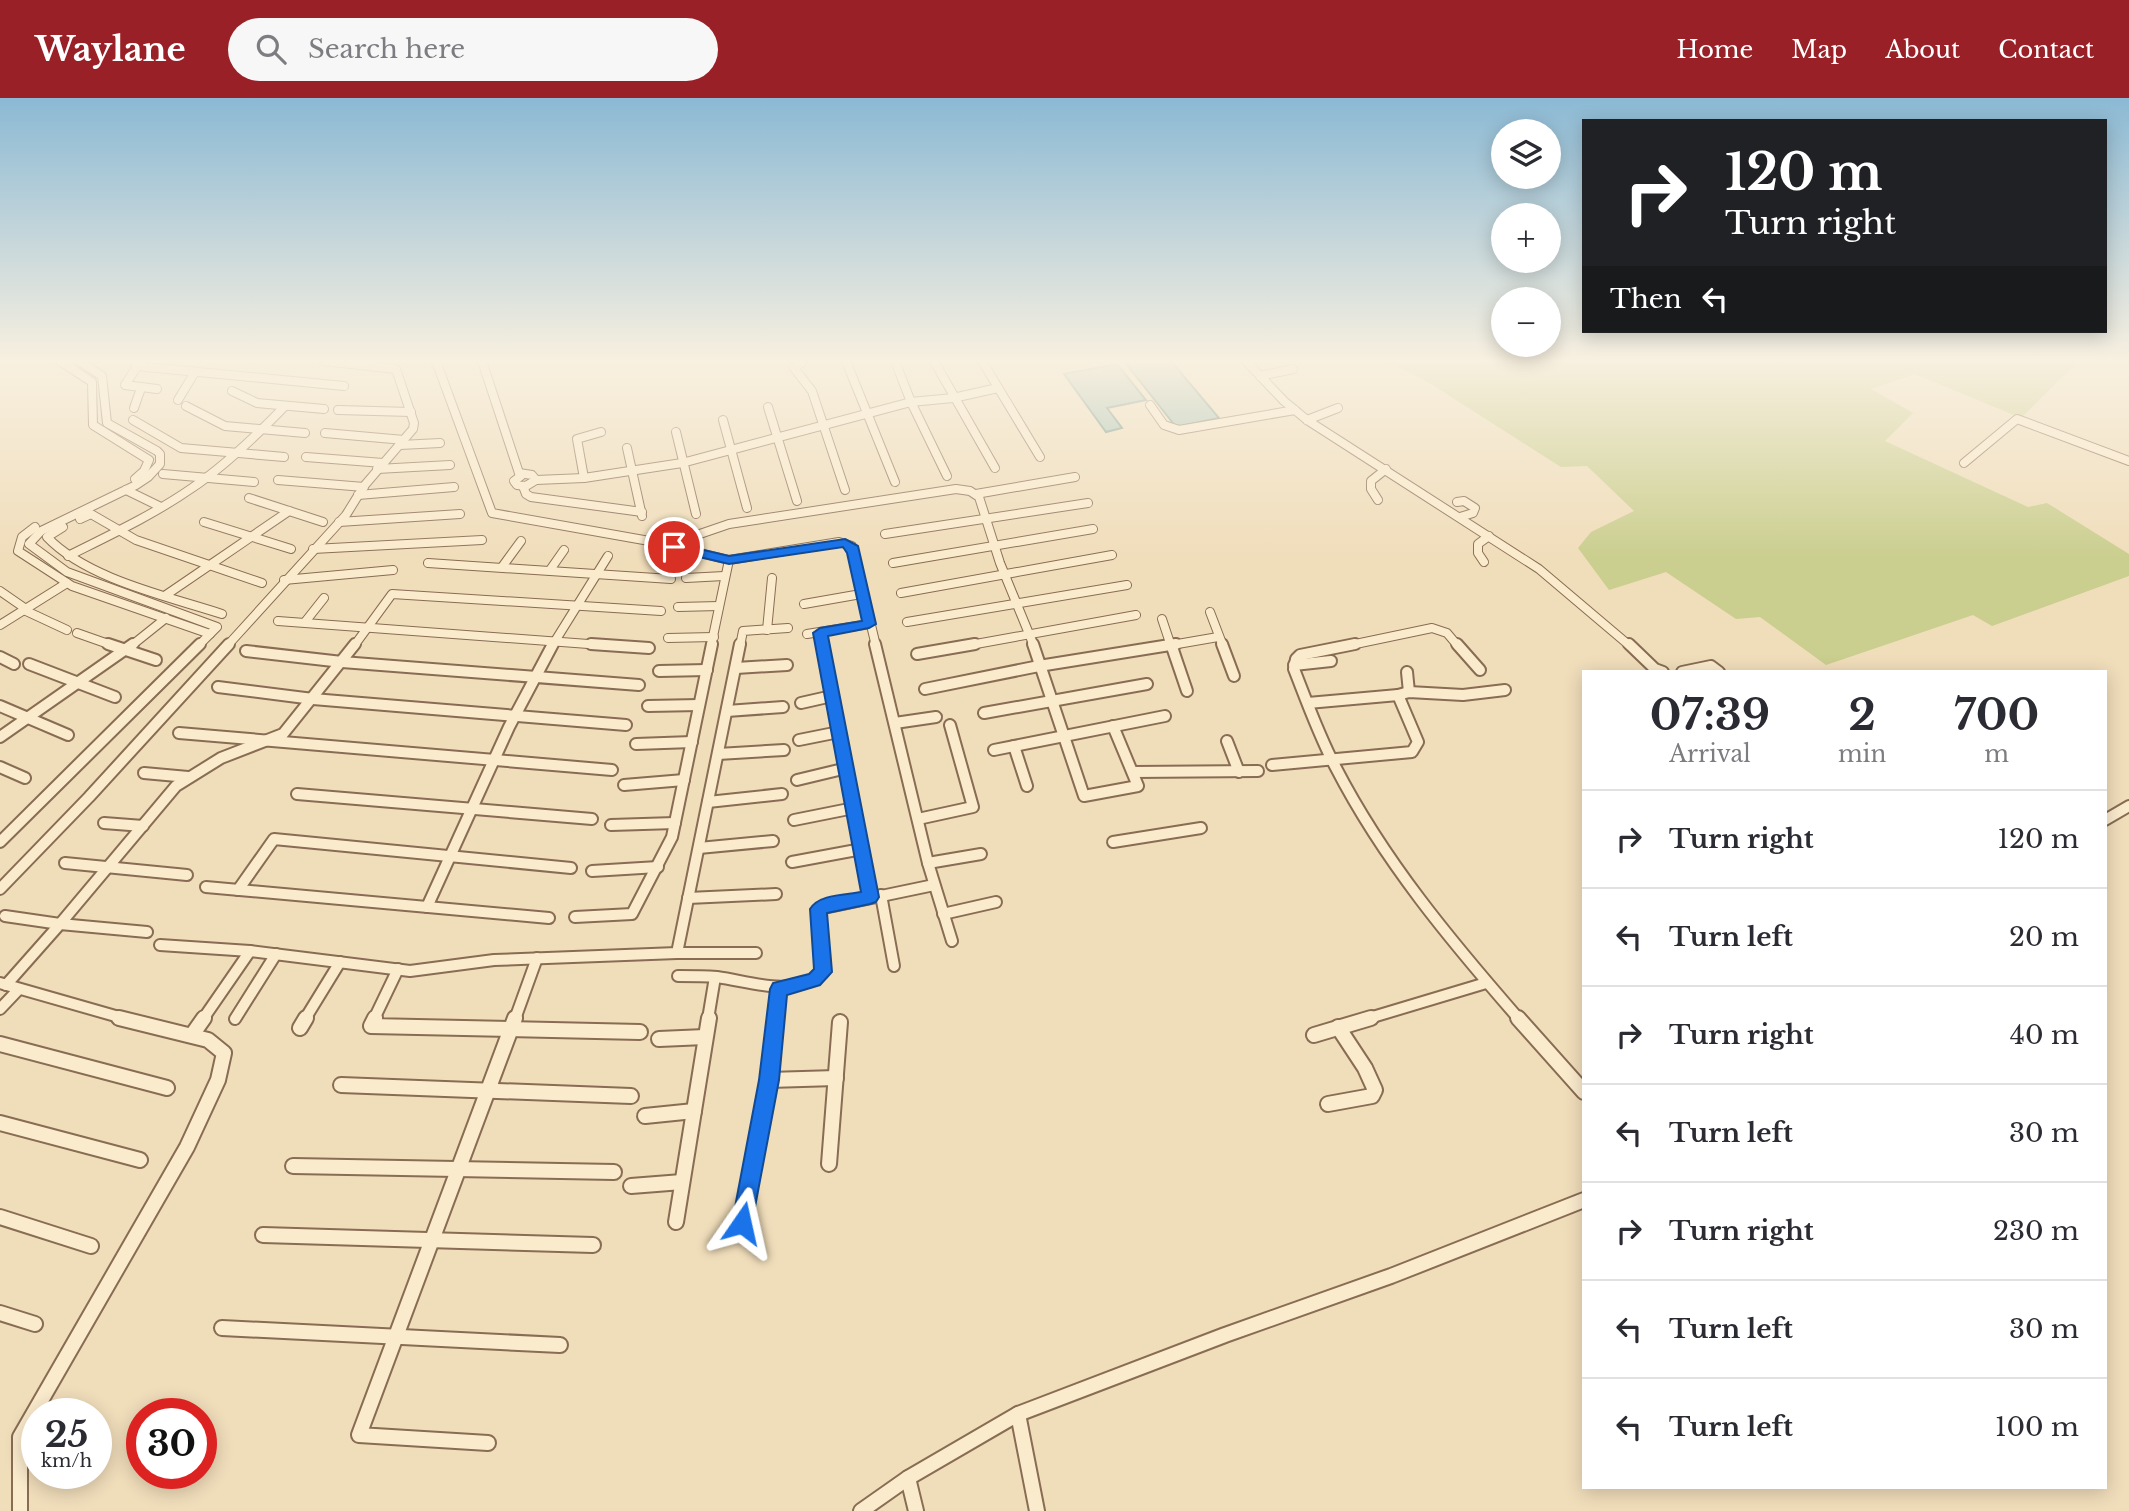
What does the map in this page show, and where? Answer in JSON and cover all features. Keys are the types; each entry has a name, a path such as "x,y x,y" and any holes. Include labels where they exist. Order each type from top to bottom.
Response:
{"street":[{"path":"96,427 149,460 148,465 137,477 38,526 19,541 18,551 67,583 210,634"},
{"path":"0,842 217,627 67,572 29,544 41,531 126,490 154,472 160,463 160,454 114,427"},
{"path":"146,427 181,448 284,457"},
{"path":"243,427 305,433"},
{"path":"0,889 89,797 339,522 380,466 413,427"},
{"path":"460,427 492,513 729,560 845,542 852,546 861,594 928,863 952,941"},
{"path":"504,427 521,476 515,483 523,486 536,480 584,478 682,463 812,427"},
{"path":"725,427 747,508"},
{"path":"774,427 797,501"},
{"path":"823,427 845,490"},
{"path":"872,427 895,482"},
{"path":"923,427 947,476"},
{"path":"970,427 995,468"},
{"path":"1022,427 1040,457"},
{"path":"1170,427 1179,430 1197,427"},
{"path":"1318,427 1551,578 1659,670"},
{"path":"1964,463 2007,427"},
{"path":"2042,427 2129,461"},
{"path":"68,556 161,507 207,478 262,429"},
{"path":"584,478 577,439 601,432"},
{"path":"676,432 696,514"},
{"path":"325,433 402,442 440,443"},
{"path":"523,486 526,494 531,497 642,515 627,447"},
{"path":"306,457 380,466 450,465"},
{"path":"1378,500 1371,489 1371,481 1386,469"},
{"path":"519,473 532,475 536,480"},
{"path":"163,474 254,482"},
{"path":"674,547 694,536 729,524 956,489 976,494 1075,477"},
{"path":"278,480 361,491 454,486"},
{"path":"126,490 161,507"},
{"path":"976,494 988,520 1004,574 1030,635 1084,796 1135,787 1138,783 1113,726"},
{"path":"249,498 323,522"},
{"path":"1457,502 1464,501 1475,508 1473,513 1460,517"},
{"path":"885,534 1088,503"},
{"path":"166,595 289,511"},
{"path":"222,614 97,570 68,556 47,537 52,532 91,514 136,540 262,583"},
{"path":"339,522 460,514"},
{"path":"204,522 290,548"},
{"path":"893,563 1093,529"},
{"path":"1484,562 1478,553 1478,544 1489,536"},
{"path":"313,549 482,540"},
{"path":"502,567 521,541"},
{"path":"550,570 564,551"},
{"path":"901,593 1112,555"},
{"path":"426,906 533,676 573,606 608,556"},
{"path":"575,917 632,914 658,867 675,823 729,560"},
{"path":"428,563 671,579"},
{"path":"284,580 393,570"},
{"path":"686,578 724,576"},
{"path":"767,630 772,578"},
{"path":"0,625 67,583"},
{"path":"907,622 1126,585"},
{"path":"0,590 25,609 72,631 156,660"},
{"path":"0,1009 8,986 176,786 238,750 271,742 283,734 342,662 392,594 661,611"},
{"path":"804,604 861,594"},
{"path":"305,622 324,598"},
{"path":"678,607 719,606"},
{"path":"1210,612 1234,676"},
{"path":"917,654 1136,615"},
{"path":"0,737 125,650 166,618"},
{"path":"1162,619 1187,691"},
{"path":"278,621 649,648"},
{"path":"807,634 869,624"},
{"path":"677,953 743,631 788,628"},
{"path":"1294,665 1300,655 1432,628 1447,634 1480,670"},
{"path":"820,633 862,849 894,966"},
{"path":"668,638 714,637"},
{"path":"925,689 1039,666 1218,637"},
{"path":"246,651 342,662 639,685"},
{"path":"0,657 14,664"},
{"path":"1294,665 1331,660"},
{"path":"29,664 75,684 115,697"},
{"path":"736,668 788,664"},
{"path":"1294,665 1332,760 1373,830 1421,902 1486,984 1582,1090"},
{"path":"1692,670 1711,666 1716,670"},
{"path":"659,671 707,670"},
{"path":"1272,765 1415,751 1418,742 1403,693 1407,672"},
{"path":"984,713 1147,684"},
{"path":"218,687 313,699 626,725"},
{"path":"1308,704 1403,693 1463,695 1505,690"},
{"path":"801,703 832,696"},
{"path":"648,706 699,705"},
{"path":"0,706 68,735"},
{"path":"727,711 783,707"},
{"path":"995,750 1165,716"},
{"path":"895,723 936,717"},
{"path":"918,819 973,807 950,725"},
{"path":"799,740 839,732"},
{"path":"179,733 612,770"},
{"path":"636,744 692,741"},
{"path":"1227,741 1239,772"},
{"path":"1014,746 1027,786"},
{"path":"718,754 784,750"},
{"path":"0,766 25,778"},
{"path":"797,780 847,768"},
{"path":"1133,772 1258,771"},
{"path":"145,773 188,777"},
{"path":"624,785 684,780"},
{"path":"297,794 592,819"},
{"path":"708,802 782,794"},
{"path":"2107,819 2129,806"},
{"path":"794,820 854,808"},
{"path":"104,822 143,826"},
{"path":"611,825 675,823"},
{"path":"1113,842 1201,828"},
{"path":"238,890 274,839 571,868"},
{"path":"699,848 774,841"},
{"path":"792,862 862,849"},
{"path":"928,863 981,854"},
{"path":"65,863 187,875"},
{"path":"592,871 658,867"},
{"path":"678,976 715,977 779,989 814,980 823,972 818,909 934,886"},
{"path":"206,887 549,918"},
{"path":"688,898 776,894"},
{"path":"943,914 996,902"},
{"path":"5,916 146,932"},
{"path":"160,944 250,951 410,971 494,960 677,953 756,953"},
{"path":"192,1035 250,951"},
{"path":"235,1019 276,954"},
{"path":"488,1443 359,1435 537,958"},
{"path":"300,1028 340,962"},
{"path":"398,970 372,1026 640,1032"},
{"path":"676,1222 715,977"},
{"path":"1314,1035 1486,984"},
{"path":"8,986 101,1013 192,1035 208,1040 224,1053 218,1080 187,1147 20,1437 17,1462 22,1486 20,1511"},
{"path":"742,1223 769,1080 779,989"},
{"path":"829,1164 840,1022"},
{"path":"1328,1104 1372,1096 1375,1090 1365,1068 1338,1027"},
{"path":"659,1039 705,1037"},
{"path":"0,1044 167,1088"},
{"path":"1571,1078 1582,1073"},
{"path":"769,1080 836,1078"},
{"path":"341,1085 631,1096"},
{"path":"645,1116 694,1111"},
{"path":"0,1123 140,1160"},
{"path":"293,1166 614,1172"},
{"path":"631,1186 682,1182"},
{"path":"861,1511 908,1478 1018,1414 1225,1335 1391,1276 1582,1201"},
{"path":"0,1217 91,1246"},
{"path":"263,1236 593,1245"},
{"path":"0,1313 35,1324"},
{"path":"222,1328 560,1345"},
{"path":"1018,1414 1037,1511"},
{"path":"908,1478 916,1511"}],"green space":[{"path":"1498,427 1899,427 1885,441 2028,507 2047,503 2129,554 2129,576 1992,626 1973,615 1826,665 1760,617 1736,619 1666,572 1609,590 1578,548 1591,532 1634,511 1587,466 1561,467"}],"water":[{"path":"1102,427 1122,428 1106,432"}],"route":[{"path":"674,547 729,560 845,542 852,546 869,624 820,633 870,897 818,909 823,972 814,980 779,989 769,1080 742,1223"}]}
